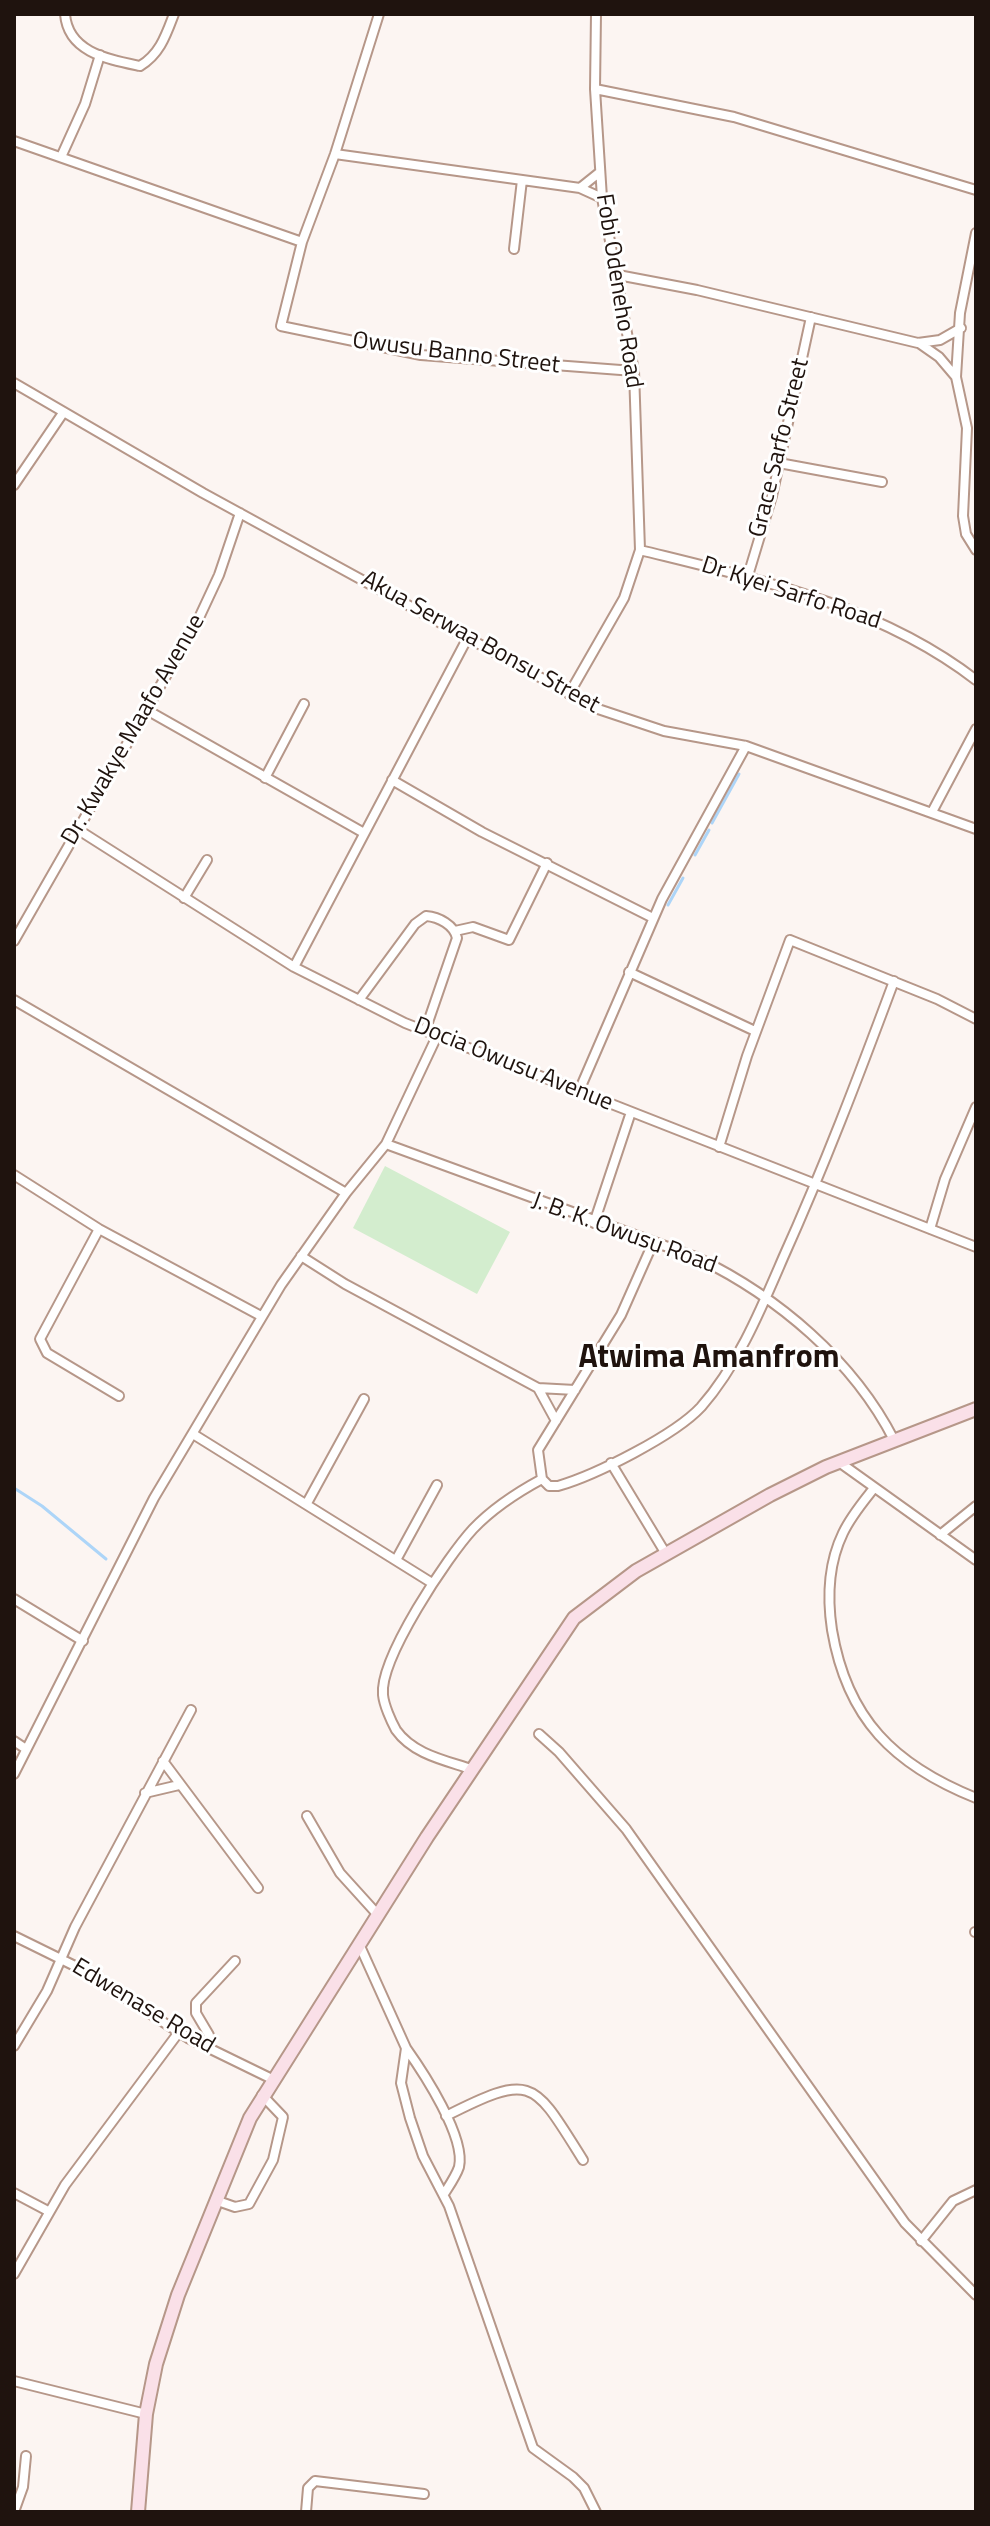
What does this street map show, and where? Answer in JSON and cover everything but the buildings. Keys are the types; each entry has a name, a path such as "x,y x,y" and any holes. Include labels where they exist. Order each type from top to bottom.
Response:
{"street":[{"path":"65,14 66,27 74,42 100,55 140,66 151,59 163,44 174,14"},
{"path":"14,141 302,242 335,154 379,14"},
{"name":"Fobi Odeneho Road","path":"569,694 624,598 640,550 634,371 602,198 595,89 596,14"},
{"path":"61,157 85,104 100,55"},
{"path":"595,89 734,117 976,190"},
{"path":"335,154 580,188 602,198"},
{"path":"580,188 600,172"},
{"path":"514,249 522,180"},
{"path":"976,233 968,260 956,377 967,428 963,516 966,534 976,550"},
{"name":"Owusu Banno Street","path":"302,242 281,324 288,329 421,355 634,371"},
{"path":"618,275 918,343 939,357 956,377"},
{"name":"Grace Sarfo Street","path":"747,579 779,463 811,317"},
{"path":"918,343 940,340 961,328"},
{"name":"Akua Serwaa Bonsu Street","path":"14,383 240,513 612,715 664,731 746,746 976,829"},
{"path":"14,485 63,413"},
{"path":"779,463 882,482"},
{"name":"Dr. Kwakye Maafo Avenue","path":"14,941 206,606 240,513"},
{"name":"Dr Kyei Sarfo Road","path":"640,550 821,600 891,626 940,652 976,680"},
{"path":"294,967 468,637"},
{"path":"265,778 304,704"},
{"path":"145,709 364,833"},
{"path":"932,812 976,729"},
{"path":"579,1091 653,918 746,746"},
{"path":"392,780 482,832 653,918"},
{"name":"Docia Owusu Avenue","path":"77,829 294,967 425,1031 976,1247"},
{"path":"184,898 207,860"},
{"path":"455,931 468,927 506,940 511,938 547,863"},
{"path":"359,1000 420,919 433,916 455,931"},
{"path":"425,1031 455,944 455,931"},
{"path":"719,1147 755,1031 792,939 976,1019"},
{"path":"629,972 755,1031"},
{"path":"653,1243 621,1315 538,1452 542,1479 549,1486 558,1486 611,1463 674,1429 699,1409 724,1375 766,1298 816,1184 894,981"},
{"path":"14,1000 346,1193"},
{"path":"14,1774 148,1509 261,1316 346,1193 386,1144 437,1036"},
{"path":"930,1229 949,1169 976,1107"},
{"path":"594,1223 631,1112"},
{"name":"J. B. K. Owusu Road","path":"386,1144 713,1265 766,1298 848,1369 875,1404 894,1440"},
{"path":"14,1175 99,1229 261,1316"},
{"path":"99,1229 40,1339 47,1353 119,1396"},
{"path":"301,1256 345,1284 538,1388 575,1390"},
{"path":"538,1388 556,1421"},
{"path":"307,1503 364,1399"},
{"path":"138,2512 146,2414 156,2364 215,2200 262,2095 471,1769 574,1618 636,1571 770,1495 839,1462 976,1409"},
{"path":"193,1434 432,1583"},
{"path":"839,1462 976,1560"},
{"path":"611,1463 666,1554"},
{"path":"471,1769 412,1746 396,1730 383,1695 395,1657 432,1583 485,1517 509,1498 542,1479"},
{"path":"396,1560 437,1485"},
{"path":"874,1488 847,1525 832,1569 829,1602 840,1671 860,1710 887,1743 928,1776 976,1798"},
{"path":"940,1535 976,1506"},
{"path":"14,1599 83,1641"},
{"path":"14,2046 47,1991 60,1958 191,1710"},
{"path":"539,1734 566,1759 626,1829 779,2049 921,2241 976,2295"},
{"path":"14,1741 26,1749"},
{"path":"163,1761 258,1888"},
{"path":"145,1793 179,1785"},
{"path":"307,1816 340,1873 378,1915"},
{"name":"Edwenase Road","path":"14,1936 60,1958 179,2032 272,2079"},
{"path":"359,1944 406,2048 446,2116 459,2162 444,2194"},
{"path":"206,2046 209,2035 196,2013 196,2003 235,1961"},
{"path":"14,2274 48,2211 179,2032"},
{"path":"406,2048 402,2090 418,2144 444,2194 533,2448 584,2488 596,2512"},
{"path":"446,2116 505,2089 533,2093 546,2101 583,2160"},
{"path":"215,2200 235,2207 249,2204 273,2160 283,2117 262,2095"},
{"path":"921,2241 953,2201 976,2190"},
{"path":"14,2193 48,2211"},
{"path":"14,2381 146,2414"},
{"path":"14,2512 23,2487 26,2456"},
{"path":"306,2512 308,2488 315,2481 424,2494"}],"green space":[{"path":"385,1166 510,1232 477,1294 353,1228"}],"waterway":[{"path":"712,823 739,774"},
{"path":"695,855 709,830"},
{"path":"668,905 683,878"},
{"path":"14,1488 42,1506 106,1559"}],"district":[{"name":"Atwima Amanfrom","path":"709,1359"}]}
